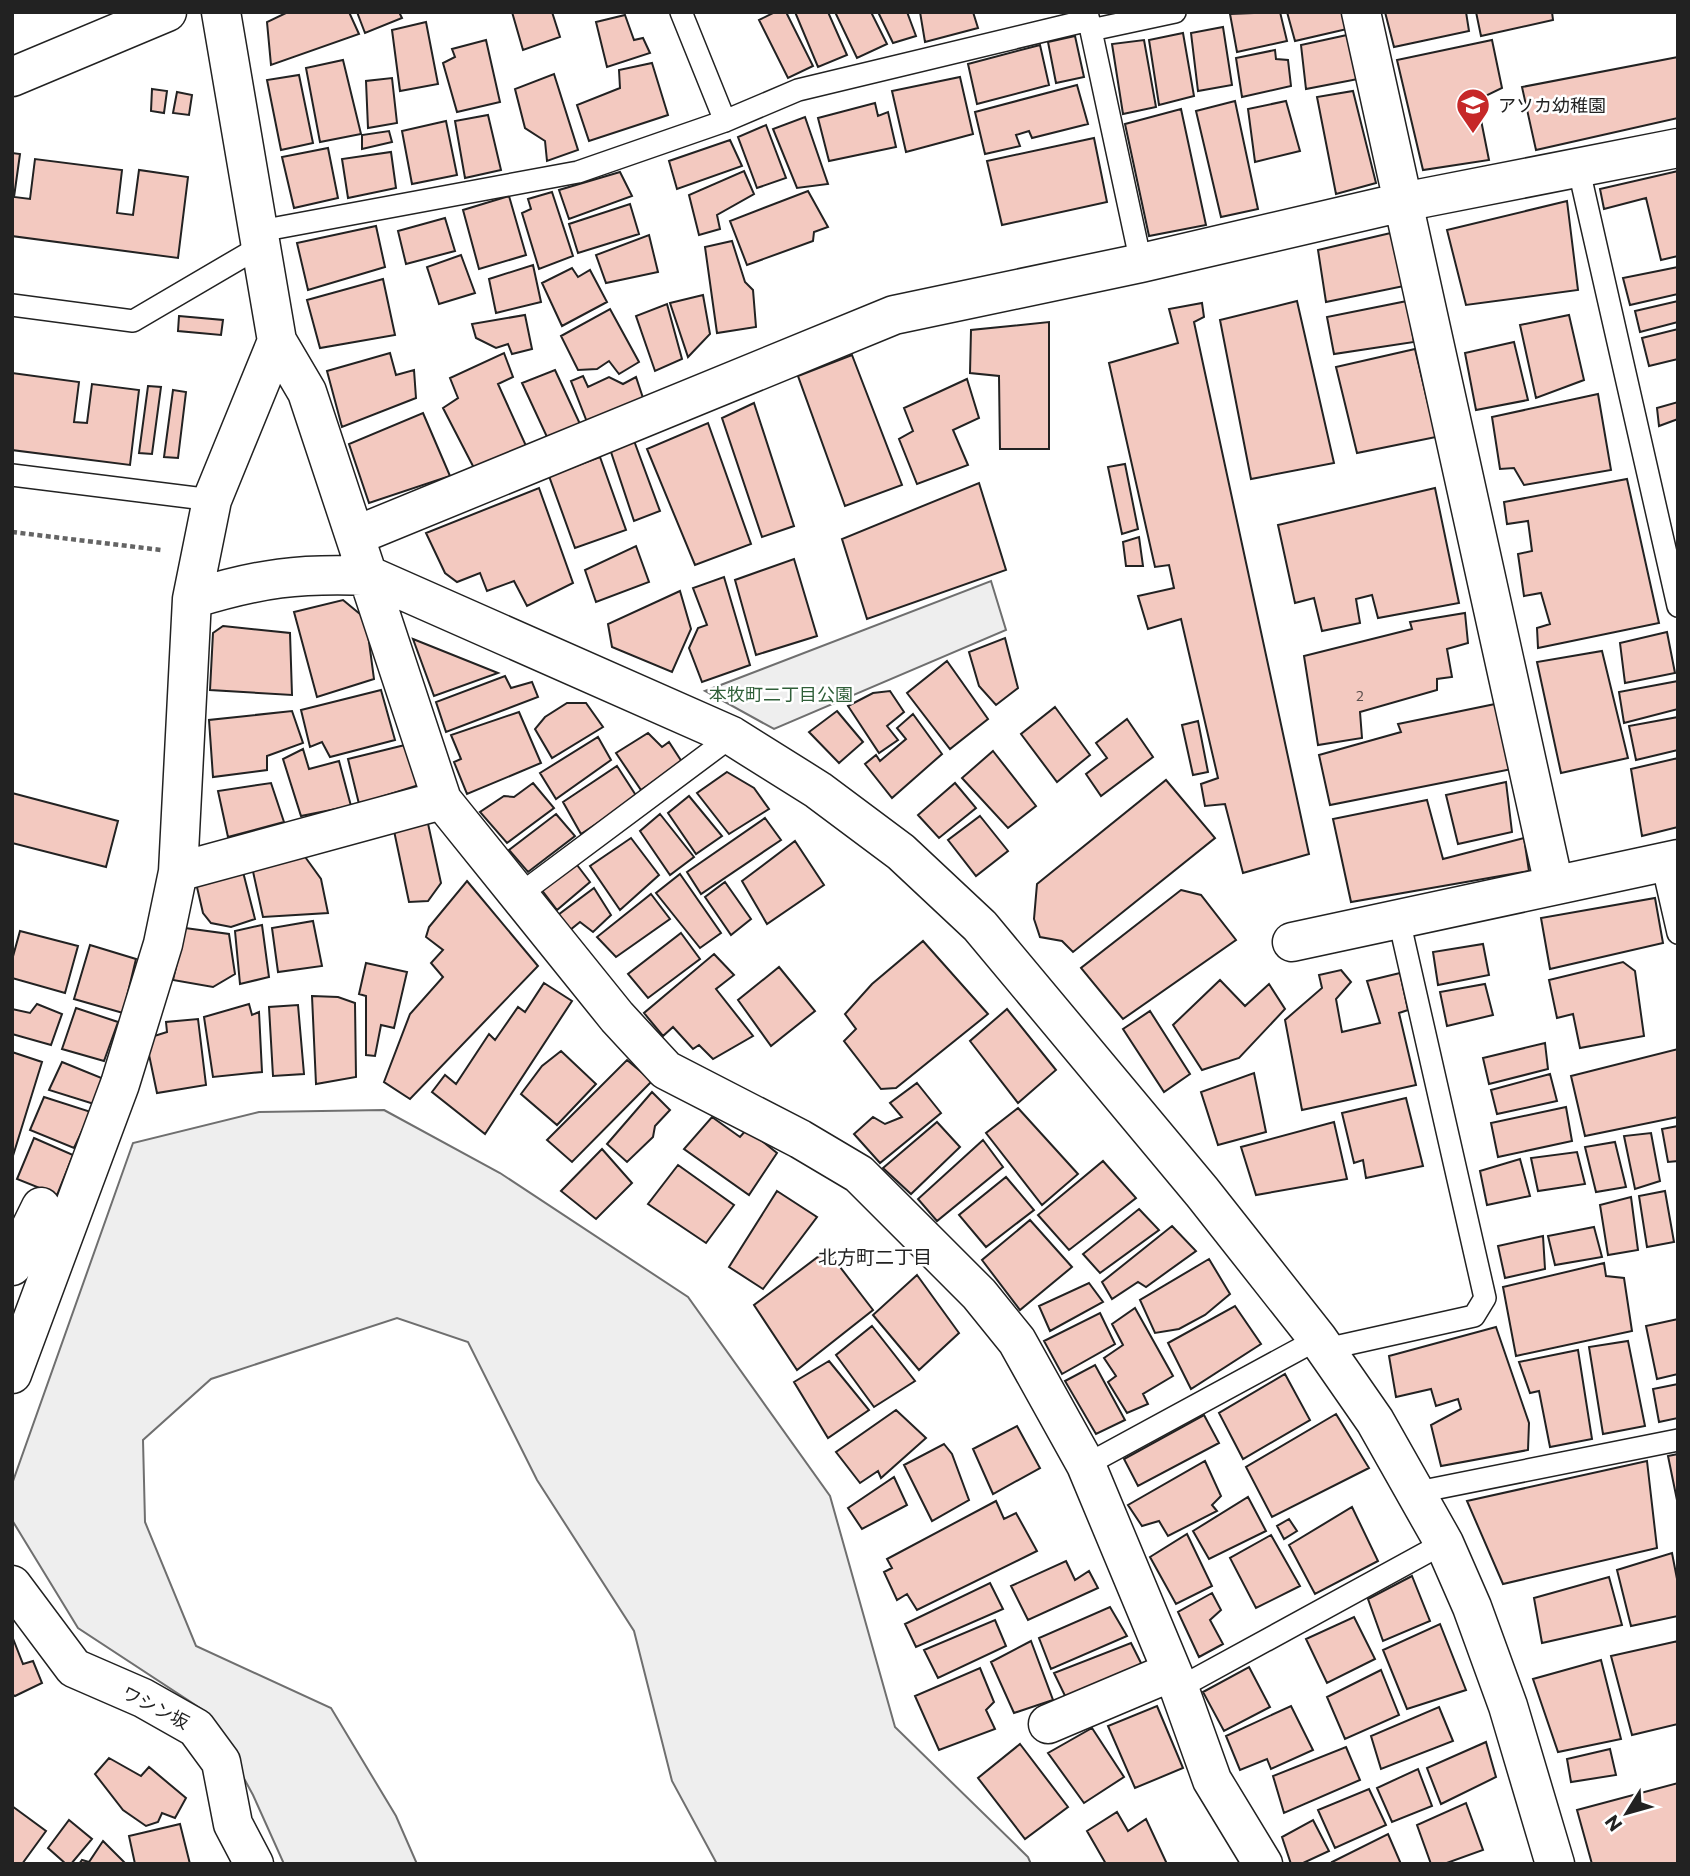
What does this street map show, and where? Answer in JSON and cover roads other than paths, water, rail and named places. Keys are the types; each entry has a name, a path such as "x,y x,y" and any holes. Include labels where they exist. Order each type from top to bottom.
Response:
{"street":[{"path":"12,77 167,12"},
{"path":"221,12 277,341 307,392 442,800 617,1017 666,1070 800,1139 859,1174 979,1294 1017,1341 1086,1465 1175,1680 1212,1780 1263,1864"},
{"path":"1361,12 1554,885"},
{"path":"355,536 894,315 1141,263 1403,202 1678,148"},
{"path":"12,1266 41,1208 120,1084 163,944 178,872 192,599 200,555 212,500 277,341"},
{"path":"192,599 251,581 312,573 370,576 732,736 818,790 901,852 980,926 1118,1089 1322,1344 1375,1421 1418,1492 1444,1543 1508,1706 1555,1864"},
{"path":"178,872 442,800"},
{"path":"1292,942 1670,861"},
{"path":"12,1374 41,1208"},
{"name":"ワシン坂","path":"12,1585 74,1668 143,1698 196,1728 221,1762 233,1824 254,1864"},
{"path":"1048,1724 1175,1680"}],"lane":[{"path":"681,12 725,121"},
{"path":"12,305 133,321 261,239 578,172 725,121 798,90 1089,21 1175,12"},
{"path":"1089,21 1141,263"},
{"path":"1578,166 1678,606"},
{"path":"12,475 212,500"},
{"path":"519,895 732,736"},
{"path":"1670,861 1678,933"},
{"path":"1086,1465 1322,1344 1474,1316 1485,1298 1399,920"},
{"path":"1418,1492 1678,1440"},
{"path":"1175,1680 1444,1543"}],"place":[{"name":"アソカ幼稚園","path":"1473,135"}],"district":[{"name":"北方町二丁目","path":"875,1256"}],"park label":[{"name":"本牧町二丁目公園","path":"781,694"}]}
